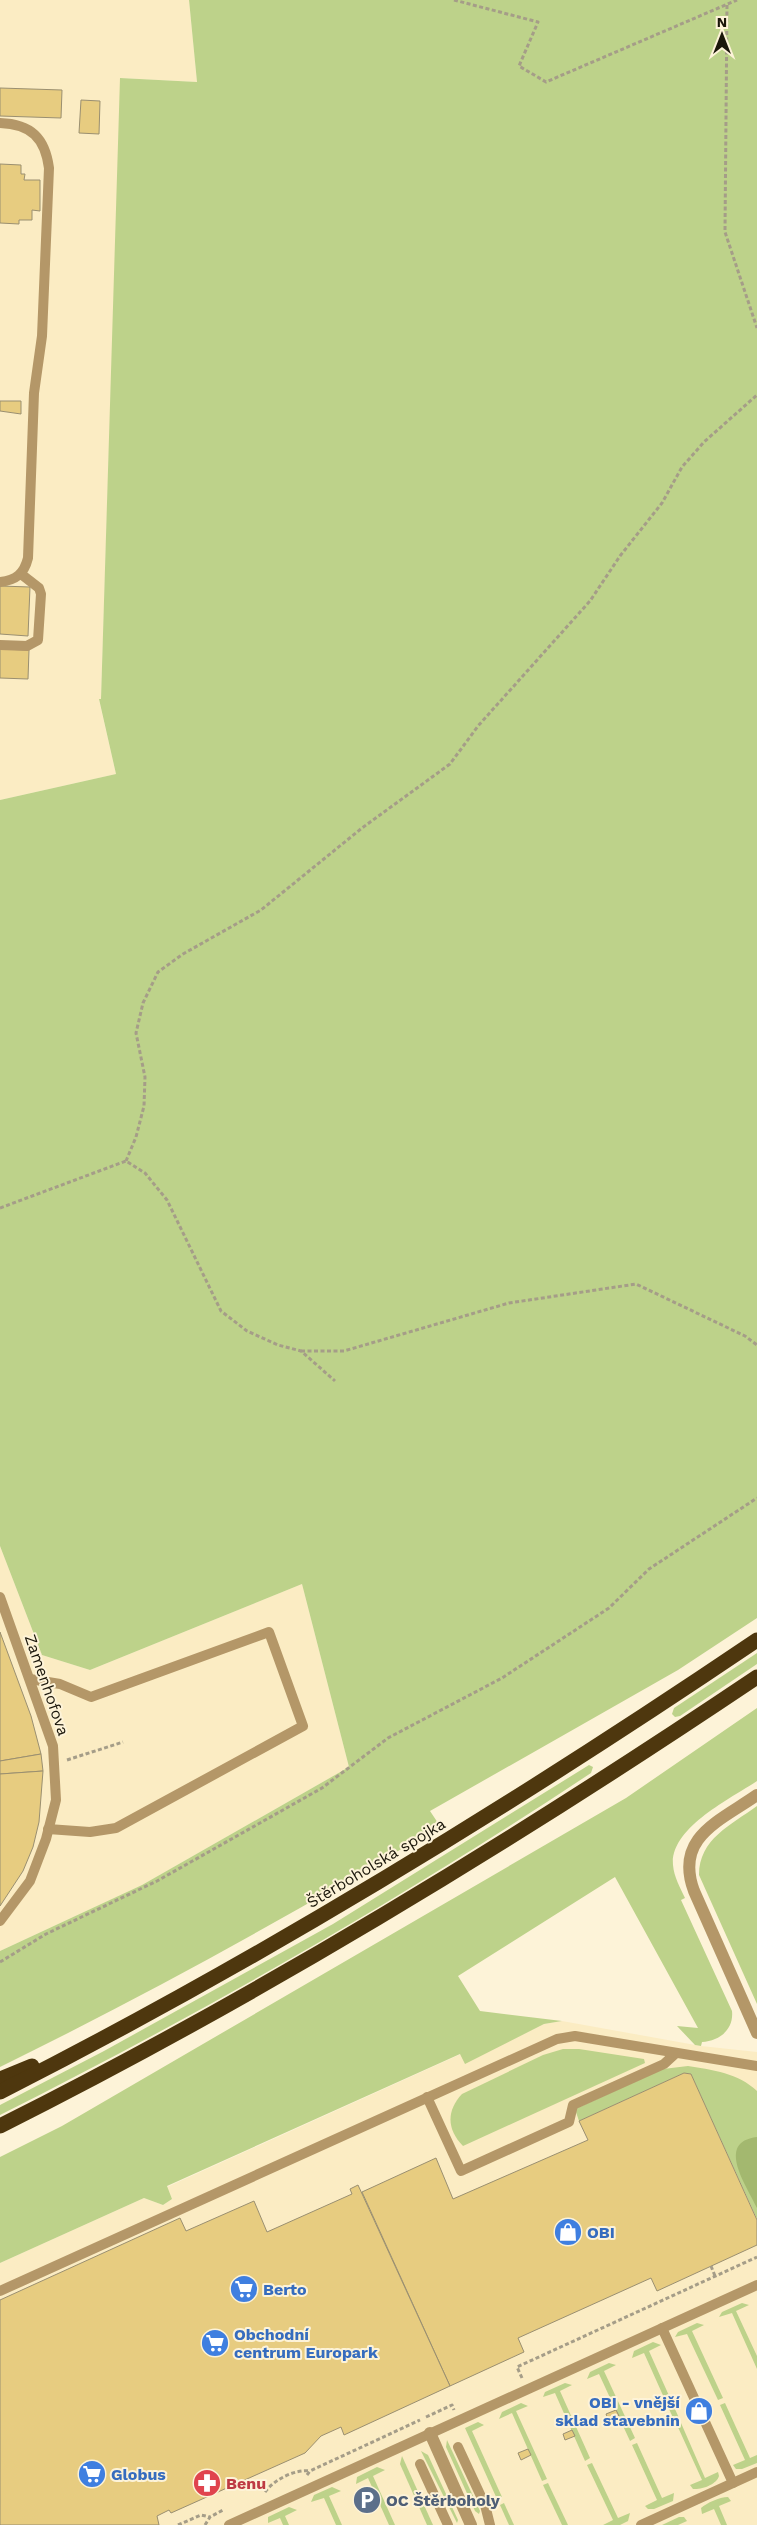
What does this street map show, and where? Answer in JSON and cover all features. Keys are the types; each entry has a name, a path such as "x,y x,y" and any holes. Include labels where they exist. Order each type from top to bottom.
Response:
{"highway":[{"name":"Štěrboholská spojka","path":"0,2092 115,2033 296,1932 458,1834 757,1640"},
{"path":"0,2126 166,2040 369,1925 599,1782 757,1677"},
{"path":"0,2079 115,2033"}],"street":[{"path":"757,1795 699,1836 690,1851 688,1868 694,1891 757,2033"},
{"path":"430,2433 471,2525"}],"lane":[{"path":"0,123 18,125 35,135 45,149 49,168 42,336 34,394 28,558 22,574 15,579 0,582"},
{"path":"0,645 27,646 38,640 41,594 39,588 22,574"},
{"name":"Zamenhofova","path":"0,1597 53,1746 56,1800 30,1881 0,1921"},
{"path":"30,1679 60,1684 91,1697 269,1632 303,1726 116,1828 90,1832 48,1829"},
{"path":"0,2291 557,2039 576,2036 757,2066"},
{"path":"427,2097 462,2171 569,2122 572,2104 664,2064 676,2053"},
{"path":"228,2525 757,2285"},
{"path":"662,2328 732,2483"},
{"path":"458,2447 485,2506 490,2525"},
{"path":"420,2464 448,2525"},
{"path":"641,2525 757,2472"}],"path":[{"path":"454,0 538,22 519,66 546,82 737,0"},
{"path":"727,5 725,232 757,328"},
{"path":"0,1208 126,1161 136,1137 144,1106 145,1077 136,1033 143,1003 158,972 183,954 261,910 362,828 450,764 478,726 590,601 620,556 662,503 682,467 704,442 757,395"},
{"path":"126,1161 145,1174 167,1200 221,1311 247,1332 278,1345 301,1351 344,1351 509,1303 636,1284 746,1336 757,1345"},
{"path":"301,1351 335,1381"},
{"path":"0,1962 46,1934 157,1881 322,1788 388,1738 502,1678 609,1608 649,1569 757,1498"},
{"path":"54,1762 80,1758 123,1742"},
{"path":"514,2382 522,2378 517,2367 757,2257"},
{"path":"711,2266 715,2276"},
{"path":"265,2492 272,2483 301,2470 310,2471 453,2407 462,2405"},
{"path":"304,2480 310,2471"},
{"path":"178,2525 201,2515 210,2516"}],"shaded area":[{"path":"0,0 189,0 197,82 121,78 101,699 99,700 116,774 0,800"},
{"path":"0,1546 42,1655 90,1670 302,1584 349,1767 142,1885 0,1951"},
{"path":"562,2021 701,2046 757,2052 757,2525 0,2525 0,2263 144,2198 163,2205 172,2199 167,2187 461,2054 465,2063 544,2024"}],"green space":[{"path":"189,0 757,0 757,1618 678,1670 430,1811 440,1826 278,1921 168,1981 0,2067 0,1951 142,1885 349,1767 302,1584 90,1670 42,1655 0,1546 0,800 116,774 99,699 101,699 120,78 197,82"},
{"path":"757,1653 757,1664 680,1716 675,1717 672,1714 674,1708"},
{"path":"757,1708 757,1781 718,1806 691,1827 681,1839 675,1852 673,1865 676,1878 685,1898 681,1900 732,2011 731,2024 719,2037 702,2042 701,2046 695,2045 677,2026 698,2028 615,1877 458,1976 480,2011 562,2021 544,2024 465,2064 460,2054 167,2186 172,2199 163,2205 144,2198 0,2263 0,2157 62,2126 626,1798"},
{"path":"589,1765 593,1767 591,1773 374,1910 226,1995 0,2115 0,2105 104,2051 333,1924"},
{"path":"757,1806 757,2004 699,1875 700,1862 710,1842 727,1827"},
{"path":"563,2049 579,2049 644,2059 645,2063 463,2146 451,2127 453,2107 462,2094 543,2055"},
{"path":"688,2066 733,2076 757,2091 757,2219 691,2074 684,2073 579,2121 575,2109 663,2069"},
{"path":"757,2137 757,2208 742,2177 736,2156 738,2147 745,2141"},
{"path":"742,2303 749,2305 736,2311 757,2356 757,2369 732,2313 719,2317 722,2312"},
{"path":"697,2323 704,2325 692,2331 723,2398 718,2400 687,2334 675,2337 678,2332"},
{"path":"653,2342 661,2345 649,2351 679,2418 674,2420 644,2353 632,2358 634,2351"},
{"path":"609,2363 616,2365 604,2371 635,2438 630,2441 599,2374 587,2379 590,2372"},
{"path":"565,2383 572,2385 560,2391 590,2458 585,2461 555,2393 543,2397 545,2392"},
{"path":"521,2403 528,2406 516,2411 547,2479 542,2481 512,2413 499,2419 502,2412"},
{"path":"725,2403 750,2458 757,2455 757,2463 742,2469 736,2469 733,2465 745,2460 720,2405"},
{"path":"478,2422 484,2425 472,2431 502,2497 497,2499 465,2428"},
{"path":"681,2423 705,2478 718,2472 719,2476 715,2482 701,2489 693,2489 690,2485 702,2480 677,2425"},
{"path":"447,2440 480,2511 479,2514 475,2511 446,2447"},
{"path":"637,2443 662,2498 674,2493 673,2501 654,2509 648,2509 645,2506 657,2500 632,2445"},
{"path":"421,2451 428,2455 458,2520 457,2523"},
{"path":"402,2456 433,2525 427,2525 400,2464"},
{"path":"592,2463 618,2518 630,2513 628,2521 620,2525 603,2525 613,2520 587,2465"},
{"path":"377,2467 385,2470 373,2476 395,2525 389,2525 368,2478 356,2484 357,2477"},
{"path":"548,2483 568,2525 562,2525 543,2485"},
{"path":"332,2487 341,2491 329,2496 342,2525 336,2525 324,2498 311,2502 314,2495"},
{"path":"728,2497 731,2501 719,2506 727,2525 721,2525 714,2509 702,2514 701,2508 710,2502"},
{"path":"504,2503 514,2525 509,2525 500,2505"},
{"path":"289,2507 297,2510 285,2516 289,2525 283,2525 280,2518 268,2523 268,2517"},
{"path":"679,2517 684,2517 687,2521 678,2525 662,2525"}],"building":[{"path":"0,88 62,90 61,118 0,116"},
{"path":"81,100 100,101 99,134 79,133"},
{"path":"0,164 21,165 21,174 25,174 24,180 40,180 40,211 32,210 32,220 19,220 19,224 0,223"},
{"path":"0,401 21,401 21,414 0,411"},
{"path":"0,586 30,587 28,636 0,634"},
{"path":"0,649 29,650 28,679 0,678"},
{"path":"0,1632 31,1716 41,1754 0,1761"},
{"path":"41,1754 43,1771 0,1774 0,1761"},
{"path":"43,1771 39,1822 33,1847 23,1871 0,1906 0,1774"},
{"name":"OBI","path":"684,2073 691,2074 757,2220 757,2245 657,2291 651,2278 518,2338 524,2352 450,2386 362,2192 436,2158 453,2199 588,2140 579,2121"},
{"name":"Obchodní centrum Europark","path":"358,2185 450,2386 344,2435 341,2427 321,2436 305,2453 171,2513 169,2510 157,2516 159,2525 0,2525 0,2300 180,2218 186,2231 254,2201 267,2232 352,2194 350,2189"},
{"path":"616,2410 619,2416 609,2421 606,2414"},
{"path":"572,2430 575,2436 565,2440 563,2434"},
{"path":"528,2449 531,2455 521,2460 518,2453"}],"place":[{"name":"OBI","path":"568,2232"},
{"name":"Berto","path":"244,2289"},
{"name":"Obchodní centrum Europark","path":"215,2343"},
{"name":"OBI - vnější sklad stavebnin","path":"699,2411"},
{"name":"Globus","path":"92,2474"},
{"name":"Benu","path":"207,2483"},
{"name":"OC Štěrboholy","path":"367,2500"}]}
